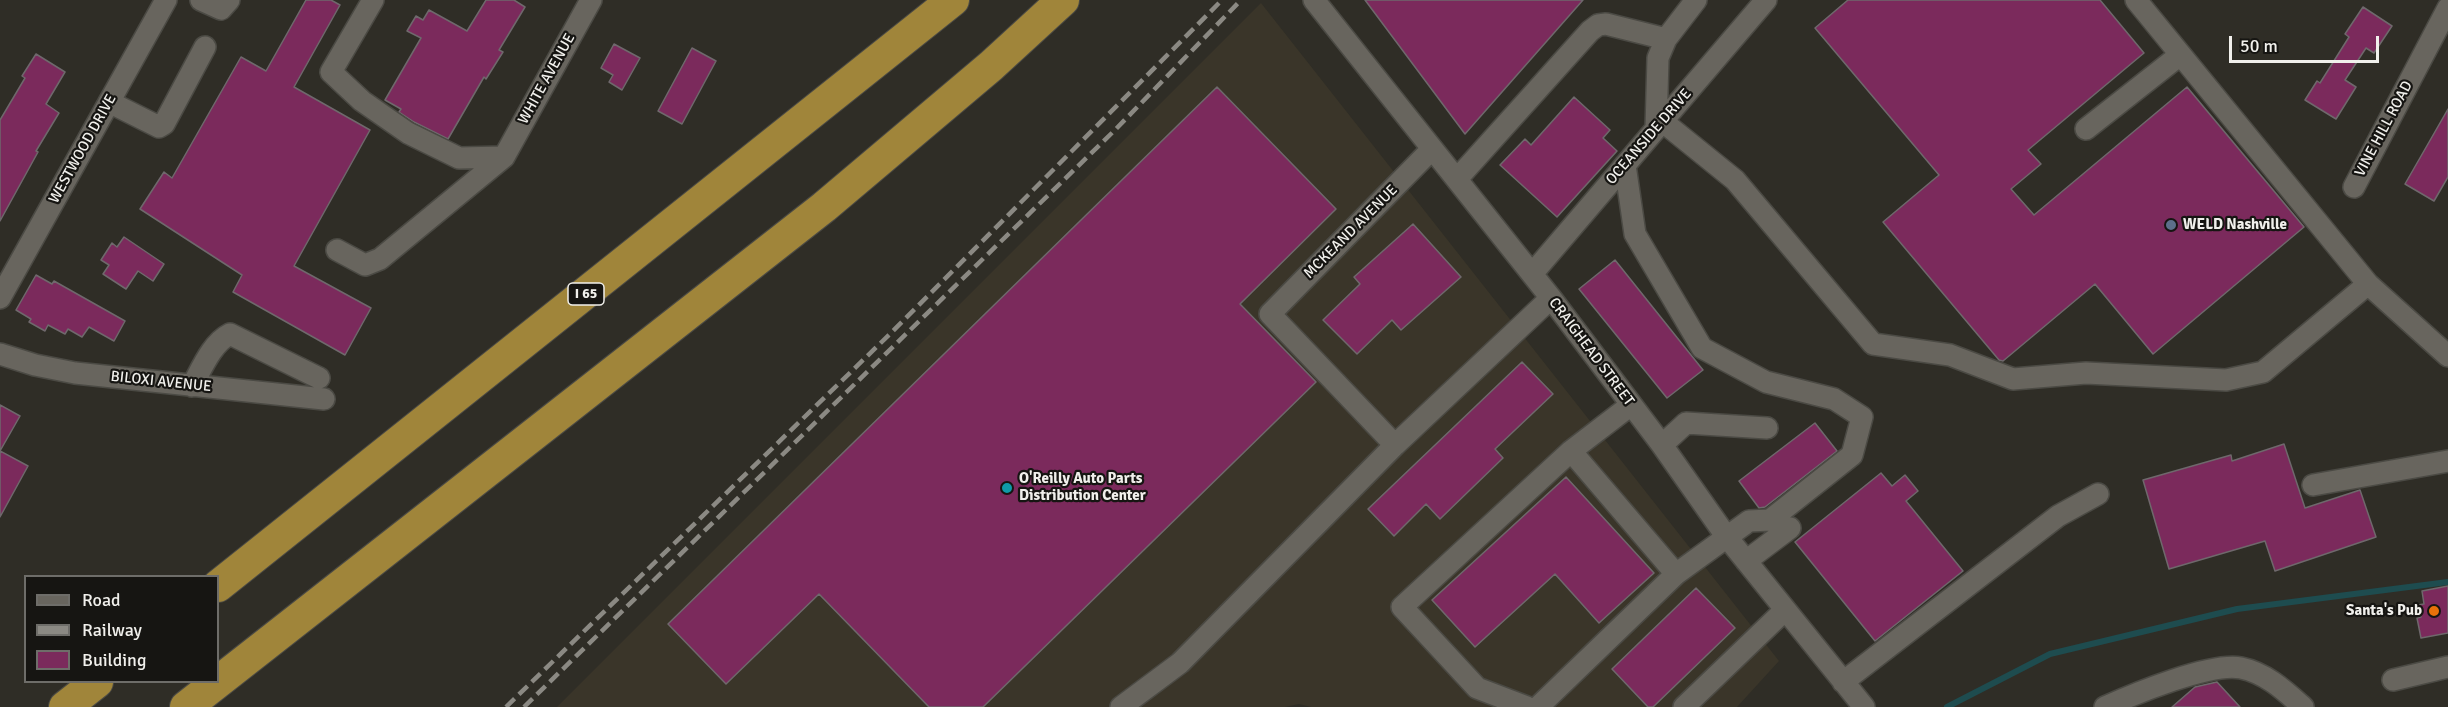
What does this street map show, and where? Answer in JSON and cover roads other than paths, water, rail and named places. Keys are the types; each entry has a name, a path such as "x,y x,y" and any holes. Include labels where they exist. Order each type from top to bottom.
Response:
{"highway":[{"name":"I 65","path":"219,585 953,0"},
{"path":"219,681 824,207 991,66 1064,0"},
{"path":"65,707 95,683"},
{"path":"186,707 217,683"}],"street":[{"path":"201,0 221,9 229,0"},
{"path":"373,0 331,72 363,101 408,133 459,158 504,157"},
{"name":"WHITE AVENUE","path":"504,157 591,0"},
{"name":"CRAIGHEAD STREET","path":"1314,0 1551,298 1662,445 1726,536 1854,695"},
{"path":"1696,0 1666,39 1658,58 1659,125 1735,180 1873,344 1950,355 2013,379 2086,373 2226,380 2263,372 2368,284"},
{"name":"OCEANSIDE DRIVE","path":"1532,274 1766,0"},
{"path":"2136,0 2368,284 2448,356"},
{"name":"WESTWOOD DRIVE","path":"0,298 109,102 162,1"},
{"name":"VINE HILL ROAD","path":"2354,187 2448,8"},
{"path":"1456,179 1590,31 1598,25 1606,24 1666,39"},
{"path":"109,102 159,127 164,124 206,47"},
{"path":"2086,129 2180,55"},
{"name":"MCKEAND AVENUE","path":"1395,445 1270,314 1432,150"},
{"path":"337,250 365,266 380,259 504,157"},
{"path":"1538,707 1676,574 1749,521 1770,520 1852,455 1862,417 1834,399 1766,382 1702,348 1635,234 1625,165"},
{"path":"1121,707 1180,663 1395,445 1551,298"},
{"path":"192,386 214,348 230,334 319,378"},
{"name":"BILOXI AVENUE","path":"0,354 35,365 75,373 324,399"},
{"path":"1527,707 1477,688 1402,608 1570,451 1631,405"},
{"path":"1662,445 1686,423 1767,428"},
{"path":"1570,451 1676,574"},
{"path":"2313,485 2448,461"},
{"path":"1854,695 2058,516 2098,494"},
{"path":"1746,561 1790,528"},
{"path":"1684,707 1785,610"},
{"path":"2393,680 2448,667"},
{"path":"2105,707 2207,670 2240,668 2275,682 2303,707"}],"waterway":[{"path":"1947,707 2050,654 2237,609 2448,582"}],"railway":[{"path":"506,707 893,331 1222,0"},
{"path":"524,707 1116,129 1241,0"}],"place":[{"name":"WELD Nashville","path":"2171,225"},
{"name":"O'Reilly Auto Parts Distribution Center","path":"1007,488"},
{"name":"Santa's Pub","path":"2434,611"}]}
